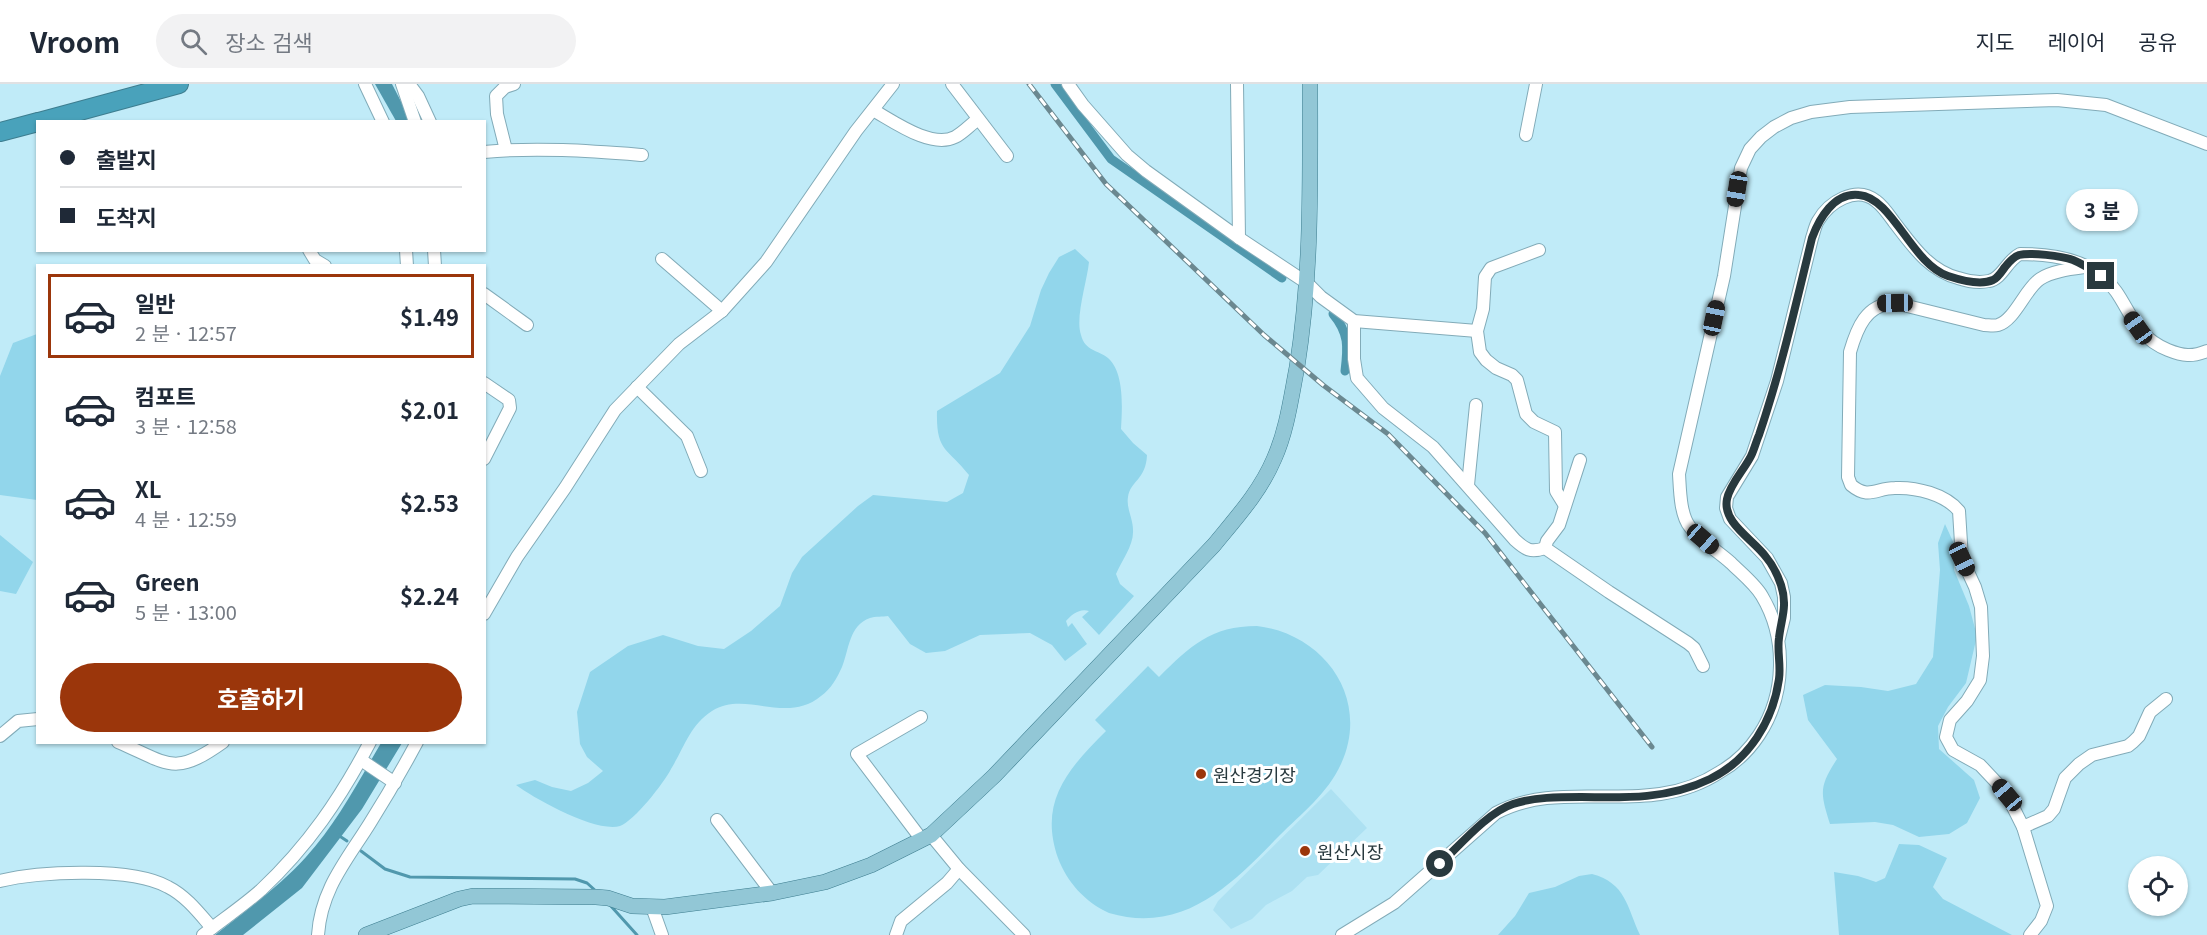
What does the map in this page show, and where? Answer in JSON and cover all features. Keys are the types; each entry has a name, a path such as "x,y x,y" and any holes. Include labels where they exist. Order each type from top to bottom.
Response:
{"highway":[{"path":"45,120 179,84"},
{"path":"0,132 36,123"}],"main road":[{"path":"366,935 459,899 473,896 602,897 632,906 652,908 772,893 825,882 871,865 926,838 994,776 1206,554 1264,480 1286,426 1304,324 1311,227 1310,84"}],"street":[{"path":"364,84 382,120"},
{"path":"402,84 414,120"},
{"path":"409,84 418,96 429,120"},
{"path":"506,150 497,114 496,96 505,87 514,84"},
{"path":"486,611 517,557 565,488 609,418 679,344 722,311 766,262 893,84"},
{"path":"952,84 977,120 1007,156"},
{"path":"1068,84 1083,105 1127,155 1171,190 1307,283 1321,297 1354,321 1477,332"},
{"path":"1237,84 1239,238"},
{"path":"1526,135 1536,84"},
{"path":"1342,935 1394,903 1496,813 1513,804 1544,799 1632,798 1671,793 1712,778 1732,765 1747,751 1767,723 1779,678 1780,657 1778,639 1770,612 1761,594 1732,564 1689,526 1681,501 1679,474 1724,276 1741,168 1750,149 1761,137 1791,118 1811,112 1850,107 2057,100 2106,105 2207,144"},
{"path":"873,110 931,139 948,140 957,137 977,120"},
{"path":"486,152 576,149 642,155"},
{"path":"1778,639 1784,618 1784,597 1781,584 1767,558 1730,519 1726,508 1727,497 1752,456 1777,381 1818,220 1838,200 1851,195 1860,195 1875,200 1925,261 1939,272 1966,280 1995,279 2009,262 2020,255 2064,258 2086,267 2111,285 2128,314 2150,341 2187,357 2207,351"},
{"path":"1539,250 1491,268 1485,277 1483,309 1477,332 1480,352 1486,360 1517,380 1526,414 1534,422 1555,432 1556,491 1564,504"},
{"path":"310,252 315,260 322,264"},
{"path":"662,260 722,311"},
{"path":"2030,935 2041,921 2047,906 2023,827 2007,795 1980,765 1953,750 1946,737 1950,720 1967,701 1980,680 1983,656 1981,607 1962,559 1959,511 1947,501 1929,493 1896,488 1864,493 1851,485 1848,477 1850,352 1854,336 1865,316 1882,304 1895,303 1984,325 1999,325 2021,302 2028,289 2040,279 2065,270 2086,267"},
{"path":"486,295 527,325"},
{"path":"1354,321 1354,359 1357,378 1383,408 1433,447 1526,550 1534,552 1545,548"},
{"path":"486,384 509,400 510,408 486,455"},
{"path":"637,387 687,436 701,471"},
{"path":"1468,484 1476,405"},
{"path":"1545,548 1547,541 1559,525 1580,460"},
{"path":"1545,548 1688,643 1694,648 1703,666"},
{"path":"2023,827 2048,816 2054,809 2065,778 2079,764 2092,755 2128,746 2133,742 2139,736 2150,712 2166,699"},
{"path":"921,717 856,754 926,838 1024,935"},
{"path":"0,736 18,721 36,719"},
{"path":"123,744 175,765 188,764 201,758 220,744"},
{"path":"0,882 40,874 135,875 152,879 185,898 207,931 259,892 316,832 363,761 369,744"},
{"path":"321,934 330,884 416,744"},
{"path":"363,761 392,782"},
{"path":"717,820 772,893"},
{"path":"896,935 902,921 947,883 959,869"},
{"path":"652,908 662,935"}],"shaded area":[{"path":"375,84 392,84 410,120 395,120"},
{"path":"1075,249 1089,262 1080,309 1081,335 1089,347 1108,358 1113,365 1120,382 1121,429 1147,455 1144,470 1129,492 1128,505 1133,536 1116,574 1120,584 1134,596 1099,635 1082,617 1089,611 1082,610 1066,621 1068,627 1072,623 1087,644 1065,661 1052,645 1030,633 980,635 945,651 926,653 910,644 888,616 872,617 863,621 854,632 842,667 831,687 808,704 794,708 780,708 738,704 725,706 704,717 693,730 655,792 633,817 620,826 596,825 582,820 551,806 516,785 535,780 571,791 588,783 603,771 587,757 580,744 577,712 590,672 628,646 663,635 698,646 724,649 751,631 780,606 792,573 802,557 873,495 947,502 963,493 969,475 941,442 938,434 937,411 1000,373 1030,326 1049,273 1059,257"},
{"path":"36,334 36,500 0,495 0,376 13,343"},
{"path":"1945,524 1955,546 1954,570 1969,606 1977,636 1966,683 1948,707 1938,726 1939,749 1974,780 1980,798 1967,823 1949,834 1919,837 1893,825 1875,822 1830,824 1824,804 1823,790 1827,776 1837,759 1808,720 1803,695 1825,685 1888,691 1916,684 1933,657 1940,570 1938,543"},
{"path":"0,535 33,562 16,594 0,591"},
{"name":"원산경기장","path":"1257,626 1281,632 1303,642 1321,656 1335,673 1345,693 1350,716 1349,739 1336,775 1313,803 1262,854 1225,887 1205,900 1184,911 1161,917 1136,918 1109,913 1085,897 1066,875 1058,858 1053,838 1052,819 1061,787 1080,758 1106,731 1095,720 1148,666 1159,677 1202,640 1227,630"},
{"path":"380,744 401,744 362,809 302,888 243,935 215,935 296,868 317,844"},
{"name":"원산시장","path":"1331,789 1367,828 1318,875 1307,877 1292,891 1266,905 1252,919 1231,929 1213,910 1218,901"},
{"path":"1899,844 1919,845 1947,858 1933,887 1943,899 2012,935 1839,935 1834,872 1876,882 1885,878"},
{"path":"1592,874 1612,883 1619,890 1640,935 1498,935 1515,916 1529,893 1555,887 1579,876"}],"waterway":[{"path":"1055,84 1111,159 1282,278"},
{"path":"1333,314 1345,334 1347,355 1345,371"},
{"path":"338,835 347,841"},
{"path":"361,851 385,869 410,877 575,879 587,883 597,892"},
{"path":"610,905 637,935"}],"railway":[{"path":"1029,84 1106,184 1264,335 1323,385 1388,434 1485,533 1652,747"}],"place":[{"name":"원산경기장","path":"1201,774"},
{"name":"원산시장","path":"1305,851"}],"route":[{"path":"1440,864 1496,813 1513,804 1567,797 1653,796 1688,788 1712,778 1732,765 1747,751 1767,723 1779,678 1778,639 1784,618 1784,597 1781,584 1767,558 1730,519 1726,508 1727,497 1752,456 1777,381 1818,220 1838,200 1851,195 1860,195 1875,200 1925,261 1947,275 1966,280 1988,281 1995,279 2015,256 2029,254 2074,260 2101,276"}]}
